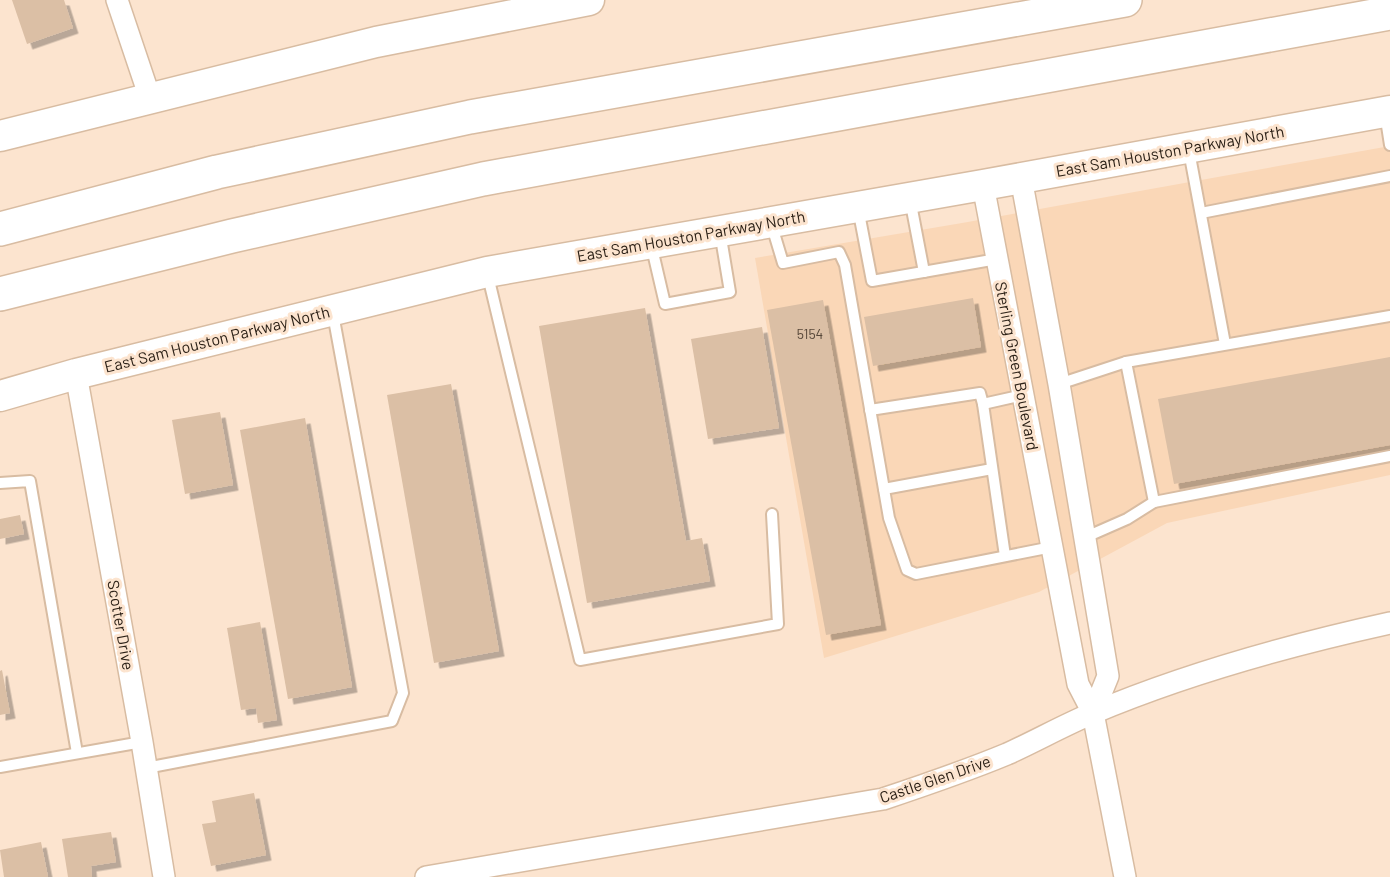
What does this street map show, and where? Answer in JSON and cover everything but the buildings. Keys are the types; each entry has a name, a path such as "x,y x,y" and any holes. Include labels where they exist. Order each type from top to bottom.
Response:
{"highway":[{"path":"0,229 217,172 470,117 1125,0"},
{"path":"0,294 232,236 483,178 1390,13"}],"main road":[{"path":"0,136 376,42 589,0"},
{"name":"East Sam Houston Parkway North","path":"0,396 76,374 487,272 1387,112"}],"street":[{"path":"117,0 150,98"},
{"path":"1021,178 1086,537 1108,676 1093,713"},
{"name":"Sterling Green Boulevard","path":"982,185 1078,684 1093,713 1125,877"},
{"name":"Scotter Drive","path":"76,374 164,877"},
{"path":"1052,547 1086,537"},
{"name":"Castle Glen Drive","path":"426,877 883,799 937,782 1009,753 1093,713 1171,683 1317,639 1390,623"}],"lane":[{"path":"1387,112 1390,145"},
{"path":"1189,147 1225,345"},
{"path":"1201,213 1390,176"},
{"path":"909,198 924,272"},
{"path":"858,207 872,281 997,259"},
{"path":"771,222 783,263 838,252 845,265 889,518 907,570 916,574 1052,547"},
{"path":"651,243 666,304 730,292 720,231"},
{"path":"487,272 580,660 778,624 772,514"},
{"path":"146,768 392,721 403,693 332,310"},
{"path":"1059,384 1126,362 1390,316"},
{"path":"1126,362 1154,502"},
{"path":"870,410 980,393 1005,556"},
{"path":"983,404 1023,395"},
{"path":"1086,537 1127,519 1154,502 1390,456"},
{"path":"884,489 992,469"},
{"path":"0,483 30,481 77,753"},
{"path":"0,767 142,742"}],"shaded area":[{"path":"1390,146 1390,475 1167,523 1039,592 824,658 755,258"}]}
